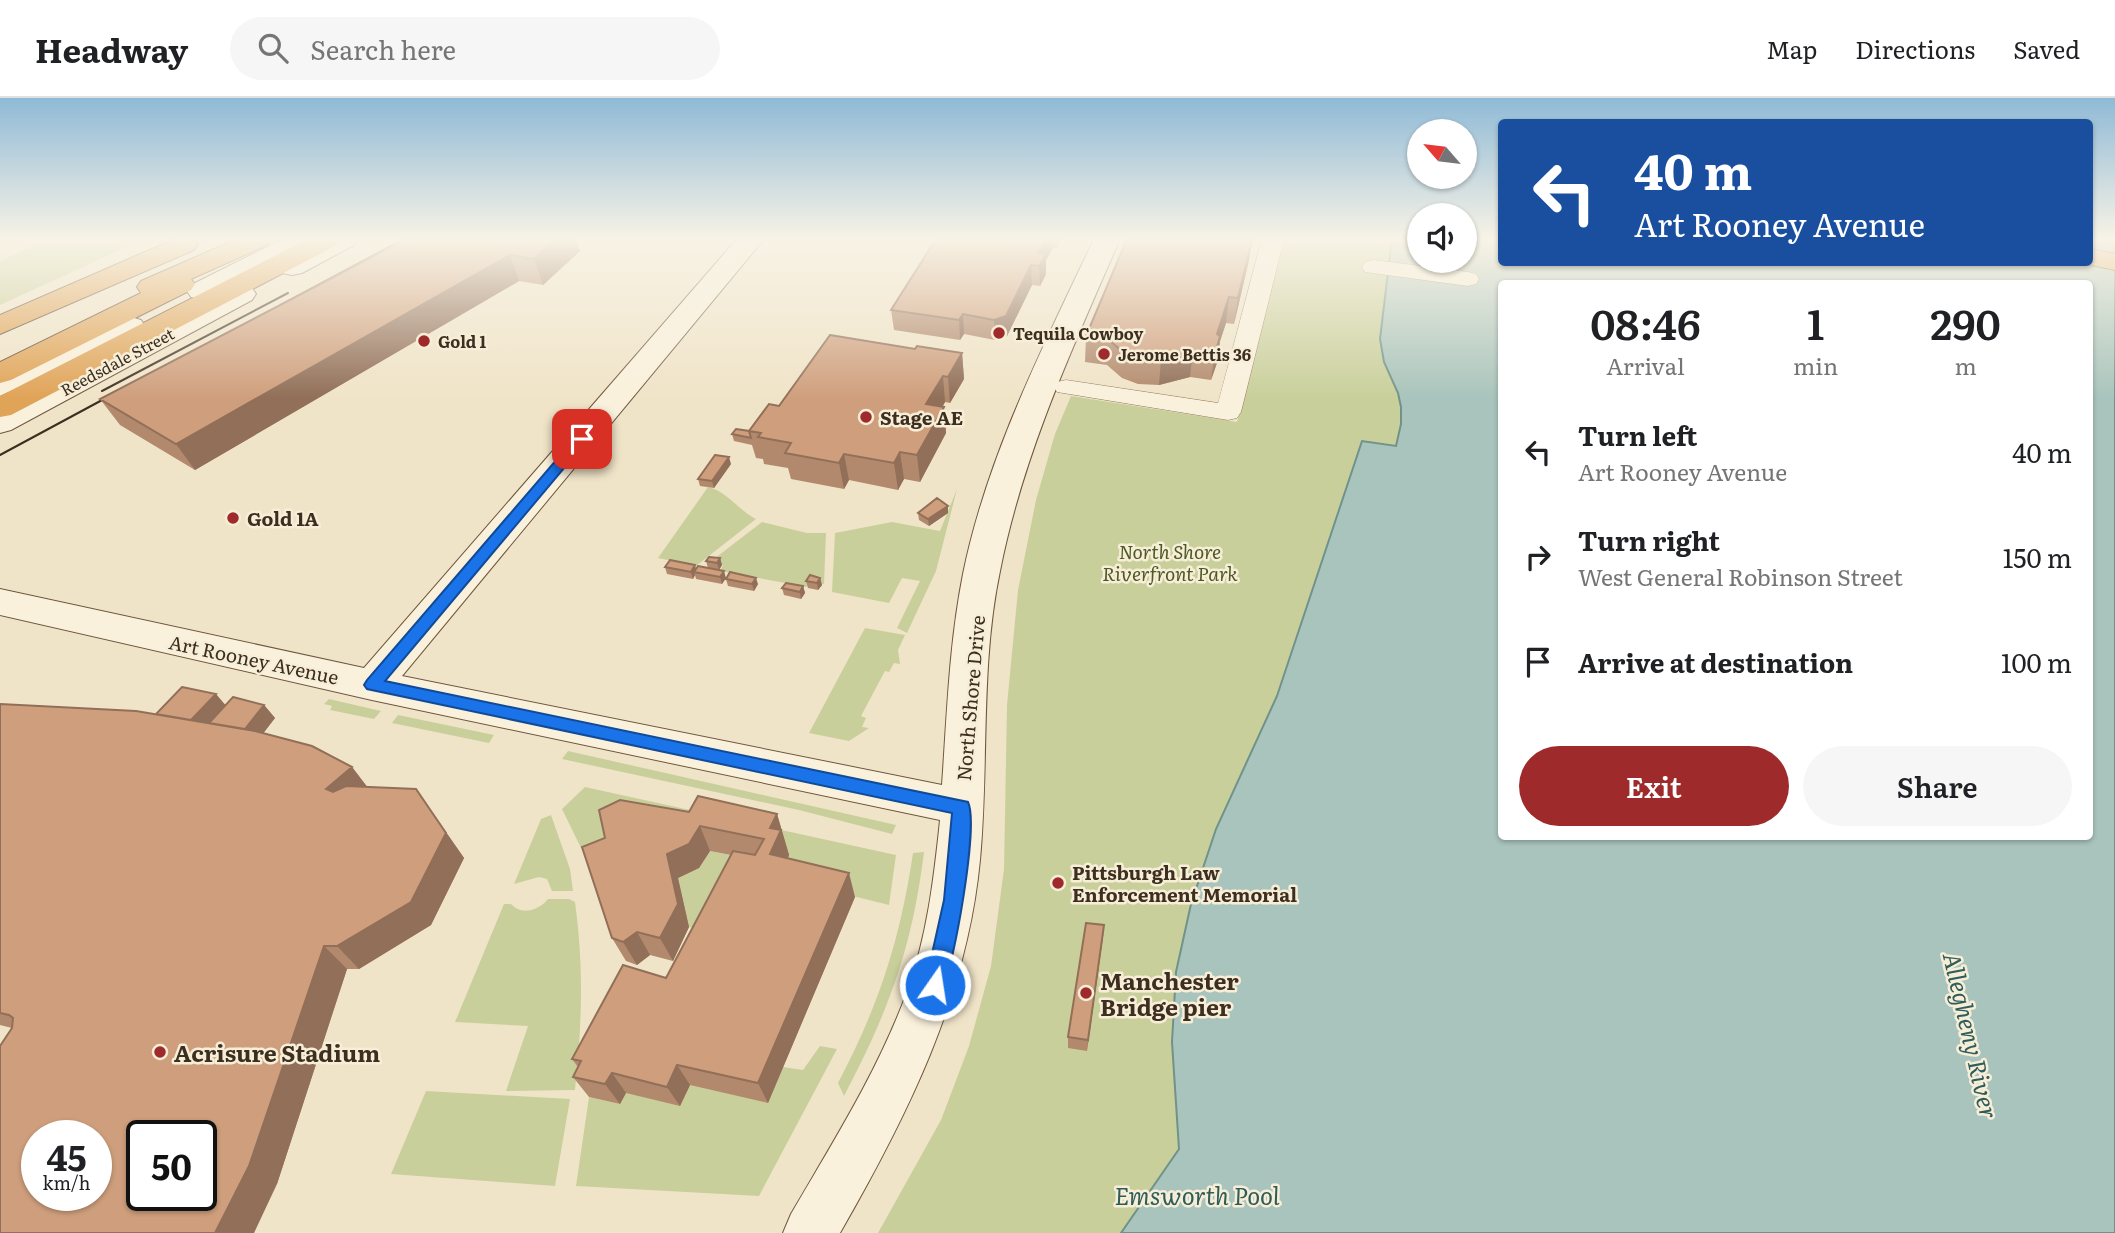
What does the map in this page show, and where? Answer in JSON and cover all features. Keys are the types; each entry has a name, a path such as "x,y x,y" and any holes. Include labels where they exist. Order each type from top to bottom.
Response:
{"highway":[{"path":"0,318 55,292"},
{"path":"0,325 76,292"},
{"path":"39,340 123,292"},
{"path":"0,359 143,292"},
{"path":"0,374 165,292"},
{"path":"0,408 225,292"}],"main road":[{"name":"Reedsdale Street","path":"0,395 200,292"},
{"name":"Reedsdale Street","path":"0,424 246,292"},
{"path":"372,685 706,292"},
{"name":"North Shore Drive","path":"810,1233 900,1069 935,985 953,900 961,841 973,636 981,576 994,516 1024,427 1084,292"},
{"path":"0,387 155,315"},
{"name":"Art Rooney Avenue","path":"0,602 372,685 961,807"}],"street":[{"path":"1066,387 1228,412 1262,292"}],"green space":[{"path":"0,292 28,292 0,305"},
{"name":"North Shore Riverfront Park","path":"1270,292 1389,292 1384,362 1398,393 1401,407 1401,424 1396,447 1362,441 1277,696 1216,829 1191,904 1172,1042 1179,1149 1121,1233 878,1233 941,1120 969,1046 991,966 1004,869 1007,705 1018,590 1036,500 1055,434 1071,396 1237,422"},
{"path":"708,487 721,492 756,519 696,566 658,558"},
{"path":"957,489 936,571 907,633 897,628 920,581 902,578 889,603 832,592 835,533 892,522 940,531"},
{"path":"762,522 807,533 826,533 824,584 811,581 807,587 720,571 723,565 710,562"},
{"path":"865,628 905,635 898,650 900,664 894,663 889,672 885,671 861,716 866,718 862,727 869,728 849,741 809,733"},
{"path":"329,699 381,711 374,719 330,710 332,706 324,704"},
{"path":"398,715 494,735 489,743 392,723"},
{"path":"568,751 896,825 892,834 799,810 562,759"},
{"path":"585,787 896,855 889,905 779,878 778,852 784,839 612,835 581,848 562,809"},
{"path":"551,815 570,869 573,891 552,891 547,879 539,877 514,884 541,819"},
{"path":"710,851 772,863 714,933 689,927 678,878 699,868"},
{"path":"924,852 913,919 896,978 874,1035 844,1096 838,1083 865,1026 886,971 902,915 913,853"},
{"path":"548,899 569,899 575,902 581,996 575,1090 506,1091 528,1026 455,1022 504,904 511,904 525,911 540,906"},
{"path":"820,1046 837,1049 759,1196 576,1186 589,1097 620,1104 626,1093 690,1085 783,1067 803,1070"},
{"path":"426,1091 570,1099 555,1186 391,1174"}],"water":[{"path":"1386,292 1498,292 1498,840 2093,840 2093,292 2115,292 2115,1233 1121,1233 1179,1149 1172,1042 1176,972 1191,904 1216,829 1277,696 1362,441 1396,446 1401,424 1398,393 1384,362 1380,339"}],"building":[{"path":"305,292 445,292 176,444 100,399"},
{"path":"902,292 1018,292 1006,316 994,320 963,314 959,320 891,310"},
{"path":"1105,292 1239,292 1238,298 1229,297 1217,334 1220,336 1215,354 1193,351 1161,359 1140,357 1123,352 1108,339 1086,336"},
{"name":"Stage AE","path":"830,335 915,349 917,346 962,353 948,377 943,376 926,404 944,407 917,455 900,452 894,463 844,454 839,463 785,453 791,443 758,437 761,433 749,431 769,404 779,406"},
{"path":"736,429 749,431 751,438 732,434"},
{"path":"715,455 729,457 712,481 698,479"},
{"path":"937,498 948,506 928,519 918,513"},
{"path":"709,557 720,558 717,563 706,561"},
{"path":"670,560 695,565 691,572 665,567"},
{"path":"698,566 724,571 720,577 694,572"},
{"path":"730,572 756,578 752,584 726,579"},
{"path":"810,575 820,578 817,583 806,581"},
{"path":"786,583 803,586 800,592 782,588"},
{"path":"182,687 216,694 191,720 156,714"},
{"path":"233,697 264,705 245,729 209,723"},
{"name":"Acrisure Stadium","path":"0,704 136,711 255,731 312,746 352,767 326,789 333,792 346,786 416,789 446,833 411,902 337,946 324,946 249,1166 215,1233 0,1233 0,1046 12,1028 13,1018 0,1013"},
{"path":"698,796 777,814 770,828 781,830 770,854 849,873 758,1083 677,1065 667,1087 612,1073 605,1084 573,1077 581,1061 572,1059 623,965 666,978 733,851 755,855 764,839 700,826 689,844 667,854 678,904 660,938 637,932 623,942 612,938 582,847 605,838 599,810 620,800 689,812"},
{"name":"Manchester Bridge pier","path":"1086,923 1104,925 1088,1040 1068,1037"}],"tram line":[{"path":"281,305 305,292"},
{"path":"102,391 288,293"},
{"path":"0,455 117,392"}],"place":[{"name":"Tequila Cowboy","path":"999,333"},
{"name":"Gold 1","path":"424,341"},
{"name":"Jerome Bettis 36","path":"1104,354"},
{"name":"Stage AE","path":"866,417"},
{"name":"Gold 1A","path":"233,518"},
{"name":"Pittsburgh Law Enforcement Memorial","path":"1058,883"},
{"name":"Manchester Bridge pier","path":"1086,993"},
{"name":"Acrisure Stadium","path":"160,1052"}],"route":[{"path":"582,439 372,685 961,807 961,841 953,900 935,985"}],"water label":[{"name":"Allegheny River","path":"1972,1035"},
{"name":"Emsworth Pool","path":"1197,1194"}]}
